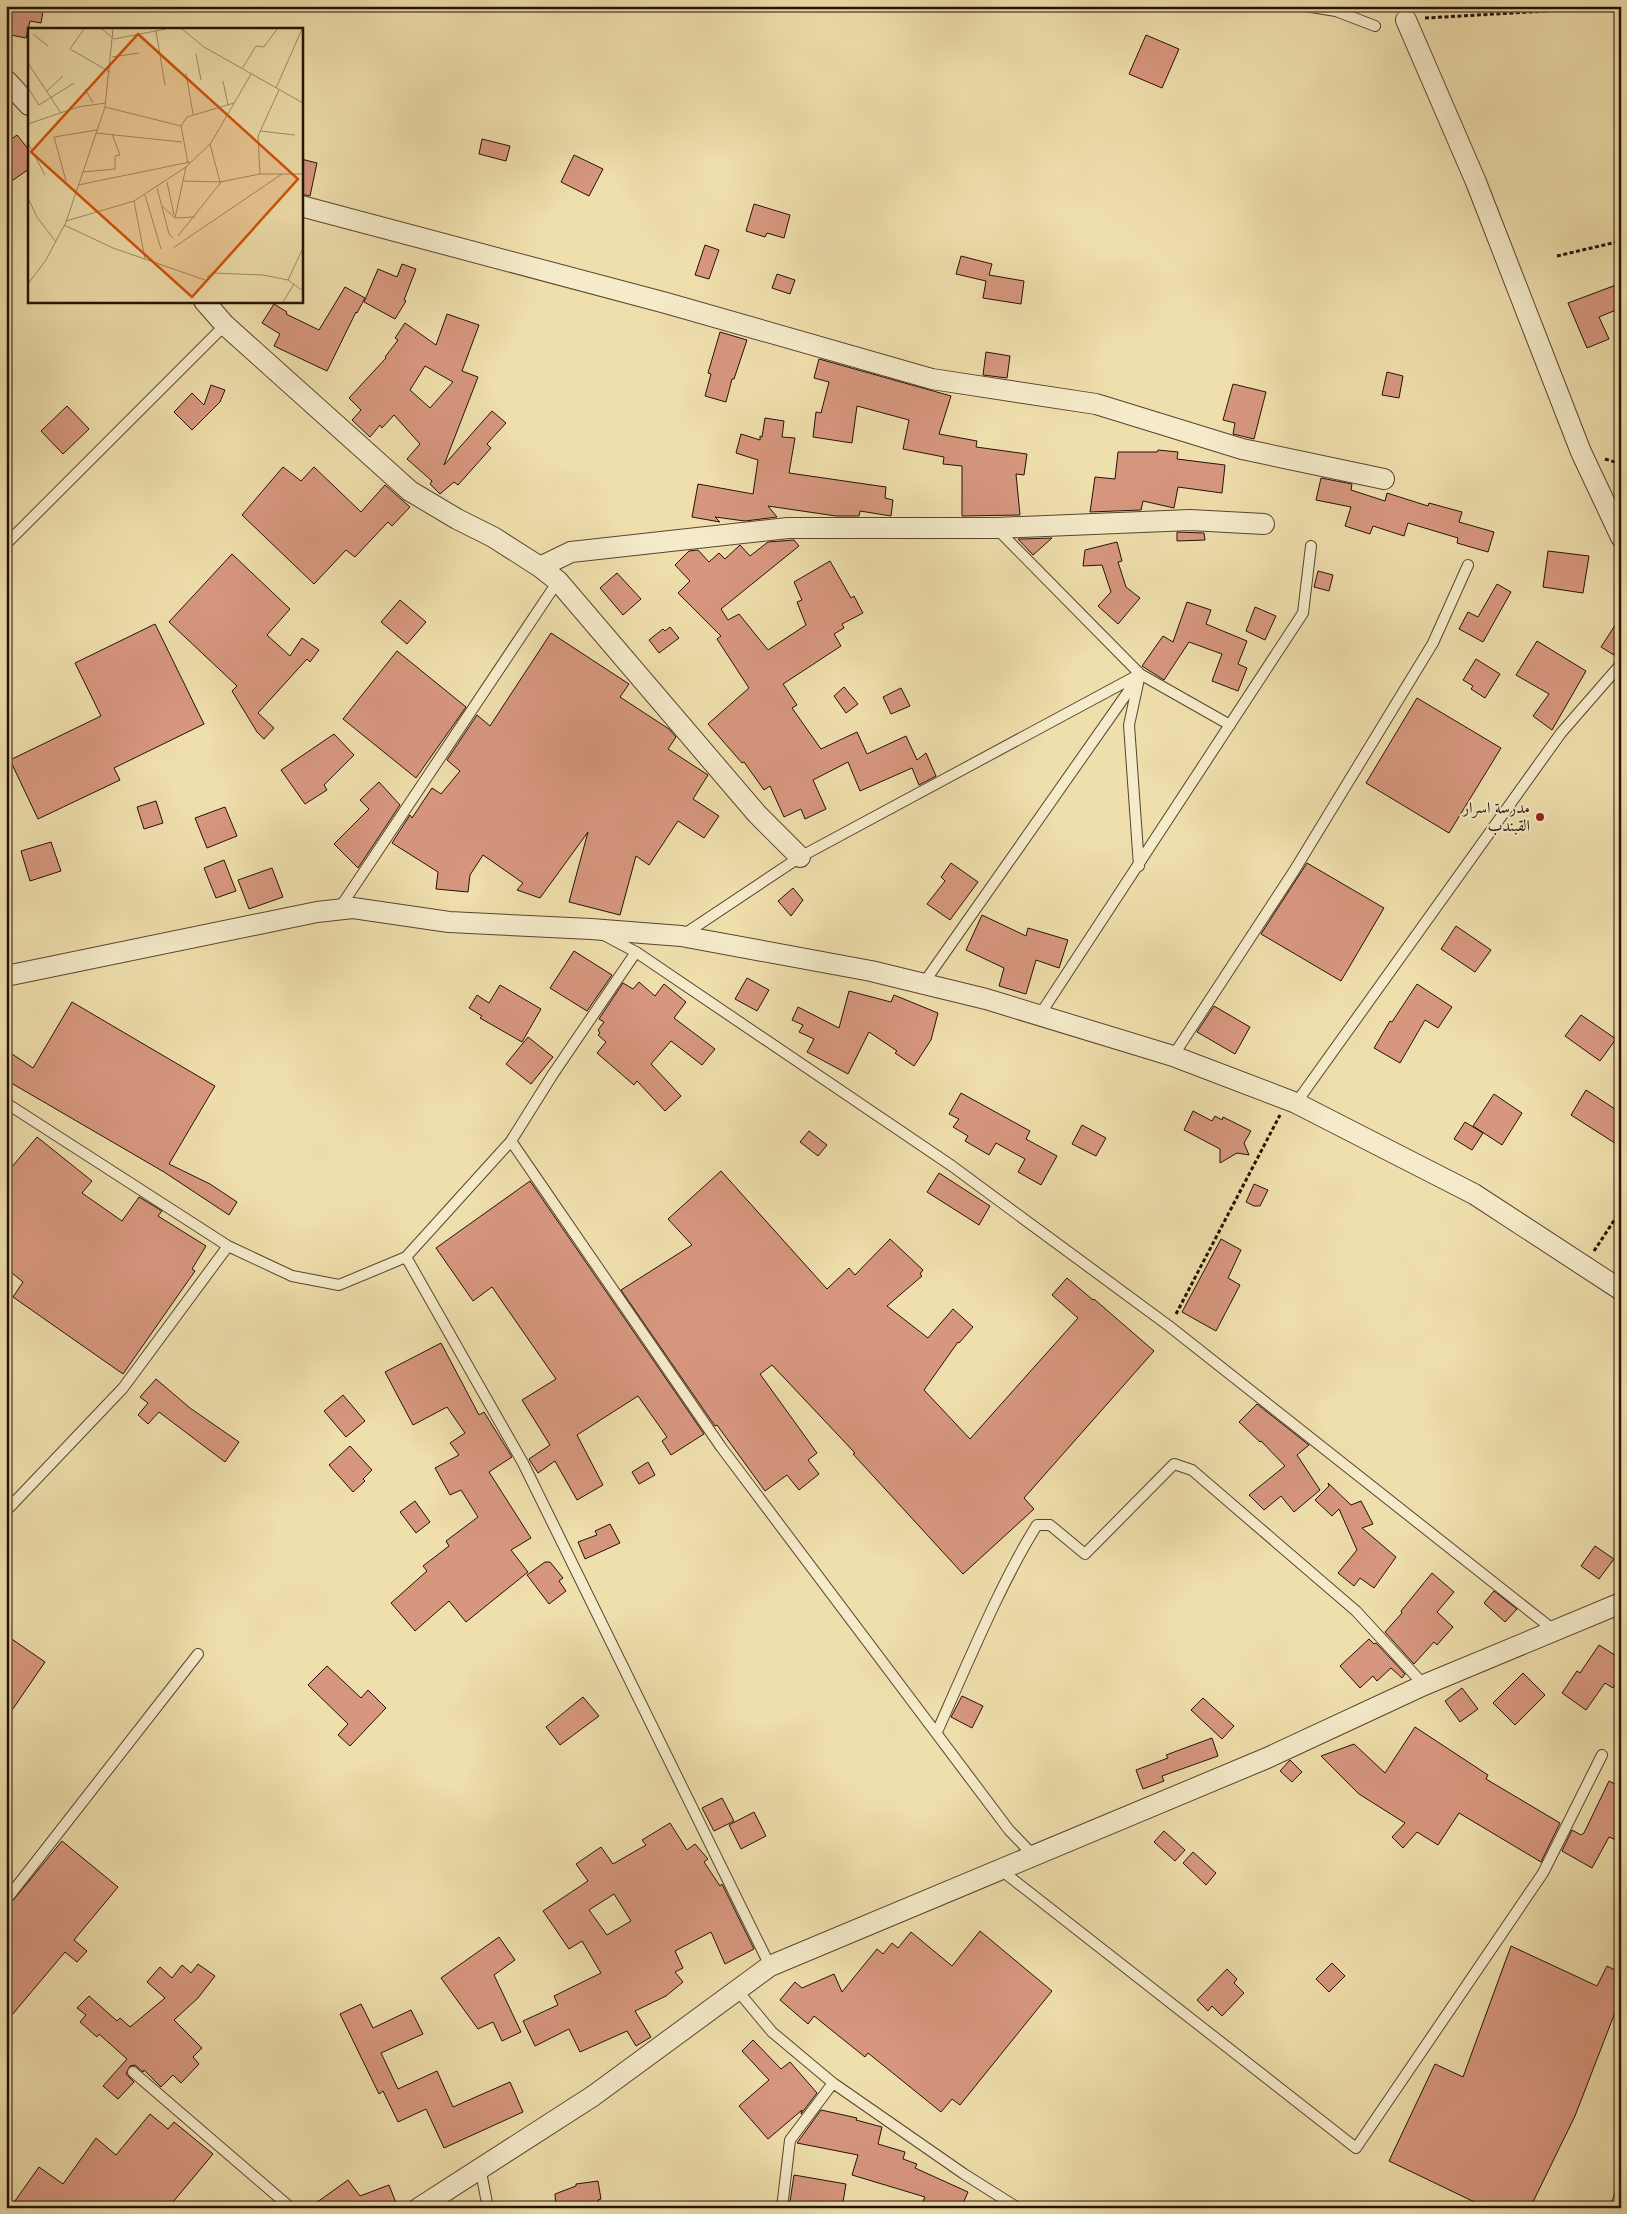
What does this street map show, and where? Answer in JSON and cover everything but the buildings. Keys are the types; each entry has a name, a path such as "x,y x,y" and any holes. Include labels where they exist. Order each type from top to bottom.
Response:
{"street":[{"path":"1406,20 1476,182 1581,452 1621,537"},
{"path":"6,80 28,104"},
{"path":"302,206 666,303 932,379 1096,404 1242,449 1384,479"},
{"path":"205,302 225,325 410,491 457,519 493,537 540,567 558,582 757,814 800,857"},
{"path":"540,567 571,552 788,528 996,528 1190,520 1264,524"},
{"path":"6,976 317,912 353,908 449,922 590,929 681,936 871,970 986,999 1173,1056 1292,1101 1474,1194 1621,1290"},
{"path":"419,2208 593,2096 770,1966 1267,1758 1424,1685 1621,1603"}],"lane":[{"path":"1305,6 1336,11 1375,26"},
{"path":"6,544 225,325"},
{"path":"996,528 1140,674 1230,725"},
{"path":"1039,1016 1303,613 1311,546"},
{"path":"1173,1056 1294,871 1433,643 1468,565"},
{"path":"339,910 558,582"},
{"path":"1292,1101 1561,733 1621,664"},
{"path":"681,936 800,857 1140,674"},
{"path":"1139,866 1129,725 1140,674"},
{"path":"923,984 1140,674"},
{"path":"590,929 636,952 952,1166 1169,1326 1555,1631"},
{"path":"6,1103 228,1246 292,1276 339,1285 406,1257 511,1142 552,1074 636,952"},
{"path":"511,1142 721,1447 1010,1830 1034,1856"},
{"path":"6,1510 123,1388 228,1246"},
{"path":"406,1257 523,1463 770,1966"},
{"path":"937,1732 998,1598 1025,1543 1037,1525 1050,1525 1085,1554 1174,1464 1192,1470 1356,1611 1424,1685"},
{"path":"6,1900 198,1654"},
{"path":"1001,1870 1356,2148 1543,1873 1602,1754"},
{"path":"737,1990 772,2032 832,2083 964,2174 1018,2208"},
{"path":"133,2072 291,2208"},
{"path":"782,2208 790,2140 832,2083"},
{"path":"480,2167 488,2208"},
{"path":"1615,2208 1621,2193"}],"path":[{"path":"1406,20 1547,11 1581,6"},
{"path":"1558,256 1621,241"},
{"path":"1169,1326 1292,1101"},
{"path":"1584,1267 1621,1210"}],"place":[{"name":"مدرسة اسرار القبندب","path":"1540,817"}]}
